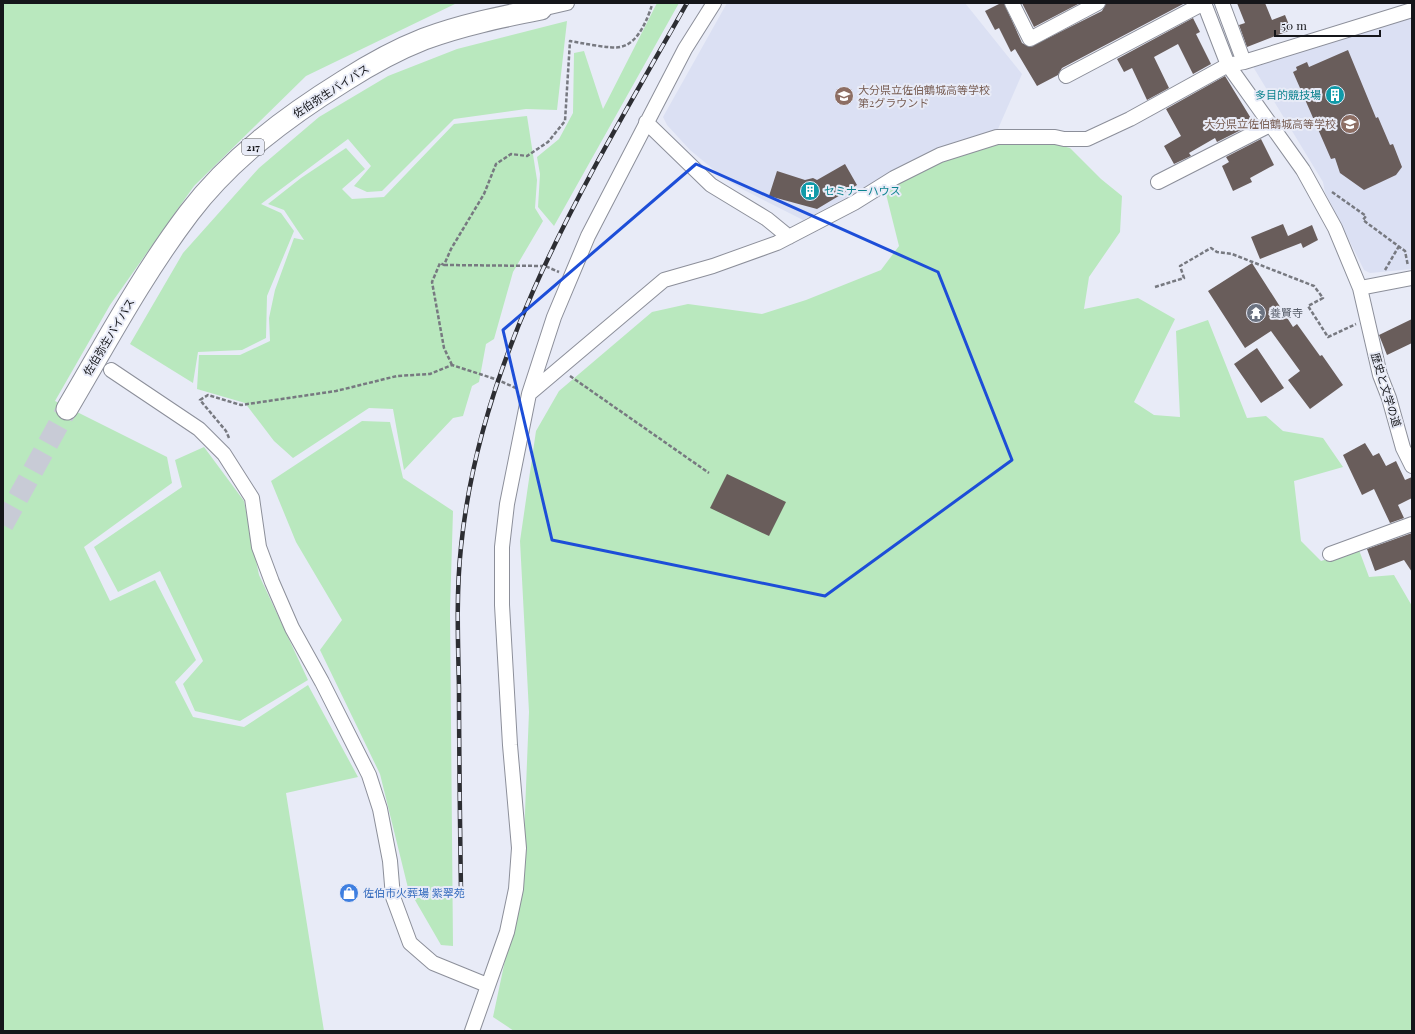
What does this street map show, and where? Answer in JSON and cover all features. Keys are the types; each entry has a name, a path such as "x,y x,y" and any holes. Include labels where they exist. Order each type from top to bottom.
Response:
{"highway":[{"name":"佐伯弥生バイパス","path":"67,409 151,267 189,212 236,160 305,105 375,62 424,39 478,22 541,9"}],"street":[{"path":"541,9 567,3"},
{"path":"472,1031 508,932 516,889 519,848 510,745 502,612 502,547 507,504 529,394 554,317 588,236 646,122 686,49 714,3"},
{"path":"1012,3 1030,38 1098,3"},
{"path":"1066,76 1204,3"},
{"name":"歴史と文学の道","path":"1204,3 1228,65 1303,170 1335,228 1360,288 1380,375 1389,398 1404,448 1412,466"},
{"path":"1222,3 1244,62"},
{"path":"529,394 563,372 664,280 720,263 777,243 854,203 894,178 940,155 997,137 1055,136 1064,139 1087,139 1130,119 1228,65 1244,62 1412,10"},
{"path":"646,122 711,185 767,219 789,237"},
{"path":"1158,182 1270,125"},
{"path":"1360,288 1411,278"},
{"path":"111,370 199,429 224,454 252,498 259,547 272,582 292,628 322,682 368,775 380,809 390,861 393,897 410,944 433,963 488,986"},
{"path":"1330,554 1412,524"}],"path":[{"path":"444,266 451,248 484,194 496,164 511,154 527,156 548,142 565,121 570,42 619,48 630,42 645,24 652,5"},
{"path":"1330,191 1366,216 1363,220 1405,251 1411,278"},
{"path":"1383,284 1387,265 1399,246"},
{"path":"1155,287 1184,278 1180,266 1211,248 1217,252 1232,254 1314,286 1323,298 1308,306 1328,337 1368,321"},
{"path":"452,365 444,348 432,282 440,263 444,266 545,266 571,277"},
{"path":"231,444 226,430 200,400 208,394 241,405 336,391 397,376 430,374 452,365 498,380 529,394"},
{"path":"563,372 709,472"}],"highlighted area":[{"path":"696,164 938,272 1012,460 825,596 552,540 503,330"}],"shaded area":[{"name":"大分県立佐伯鶴城高等学校 第2グラウンド","path":"727,3 965,3 1022,74 998,129 952,143 803,220 725,179 690,150 667,125 663,117"},
{"name":"大分県立佐伯鶴城高等学校","path":"1412,17 1412,269 1370,273 1364,270 1325,192 1323,182 1252,65"}],"green space":[{"path":"3,3 457,3 306,76 194,186 110,305 55,401 167,457 172,483 84,547 110,601 155,580 196,660 175,682 193,717 244,727 308,685 358,777 286,793 324,1031 3,1031"},
{"path":"657,3 679,3 554,226 538,207 540,174 537,157 559,139 573,113 574,53 584,51 603,109"},
{"path":"567,21 557,110 526,109 454,119 382,191 367,192 354,186 371,166 348,139 261,204 281,213 294,231 267,296 266,338 242,350 198,352 193,383 130,344 183,253 259,168 319,117 388,76 457,49"},
{"path":"527,116 537,180 535,208 543,221 513,272 494,339 486,344 479,382 472,386 463,416 453,418 404,470 393,409 369,408 293,458 274,441 245,403 197,389 199,355 240,355 270,341 269,318 275,290 294,238 304,240 284,210 268,204 301,178 346,148 365,169 342,189 352,199 384,197 454,124"},
{"path":"1042,141 1070,148 1101,179 1122,196 1120,232 1089,277 1084,309 1138,298 1175,319 1134,402 1154,415 1180,417 1176,331 1208,320 1247,418 1266,416 1283,431 1323,438 1343,467 1294,481 1301,541 1321,561 1359,550 1369,577 1394,575 1412,606 1412,1031 514,1031 493,1017 511,932 524,837 529,712 520,541 536,431 559,391 652,312 688,304 762,314 806,300 881,270 899,246 886,194 914,172 990,144"},
{"path":"362,421 390,422 403,478 453,511 450,611 453,946 441,945 408,888 380,774 320,650 342,620 296,542 271,481"},
{"path":"204,447 244,501 259,575 308,680 240,721 195,711 183,684 203,661 160,571 118,592 94,547 182,487 175,460"}],"building":[{"path":"1004,3 1022,43 1030,47 1102,11 1106,3 1185,3 1062,68 1058,75 1037,86 1015,49 1011,52 999,28 995,30 985,11"},
{"path":"1022,3 1080,3 1034,27"},
{"path":"1237,3 1265,3 1272,20 1285,15 1291,30 1247,47 1239,25 1245,23"},
{"path":"1193,18 1200,32 1196,34 1211,64 1193,74 1178,44 1154,57 1169,88 1147,100 1132,68 1124,72 1117,59"},
{"name":"多目的競技場","path":"1348,50 1376,118 1378,117 1390,145 1393,144 1402,167 1396,175 1364,190 1340,173 1335,158 1331,159 1293,72 1297,70 1296,67 1307,62 1309,67"},
{"path":"1225,76 1253,124 1217,142 1215,138 1189,153 1191,156 1174,164 1164,146 1181,136 1166,109"},
{"path":"1261,139 1274,165 1250,178 1252,182 1233,191 1222,166 1229,162 1226,157"},
{"name":"セミナーハウス","path":"845,164 857,185 817,209 769,196 777,171 805,180 813,178 817,180"},
{"path":"1283,224 1288,236 1312,225 1318,240 1303,248 1301,243 1260,259 1251,237"},
{"path":"1252,263 1293,327 1297,324 1320,356 1322,355 1343,385 1310,409 1288,380 1300,371 1271,331 1245,348 1208,291"},
{"path":"1412,319 1412,343 1387,355 1379,335"},
{"path":"1257,348 1284,388 1261,403 1234,364"},
{"path":"1365,443 1373,456 1379,453 1386,466 1396,461 1405,480 1412,477 1412,498 1398,505 1404,518 1390,523 1374,489 1362,495 1343,455"},
{"path":"727,474 786,502 769,536 710,508"},
{"path":"1412,533 1412,572 1404,560 1375,571 1367,549"}],"tunnel":[{"path":"3,525 67,409"}],"railway":[{"path":"461,891 458,635 459,565 473,473 491,402 516,332 546,264 579,197 614,132 687,3"}],"place":[{"name":"多目的競技場","path":"1335,95"},
{"name":"大分県立佐伯鶴城高等学校 第2グラウンド","path":"844,96"},
{"name":"大分県立佐伯鶴城高等学校","path":"1350,124"},
{"name":"セミナーハウス","path":"810,191"},
{"name":"養賢寺","path":"1256,313"},
{"name":"佐伯市火葬場 紫翠苑","path":"349,893"}]}
